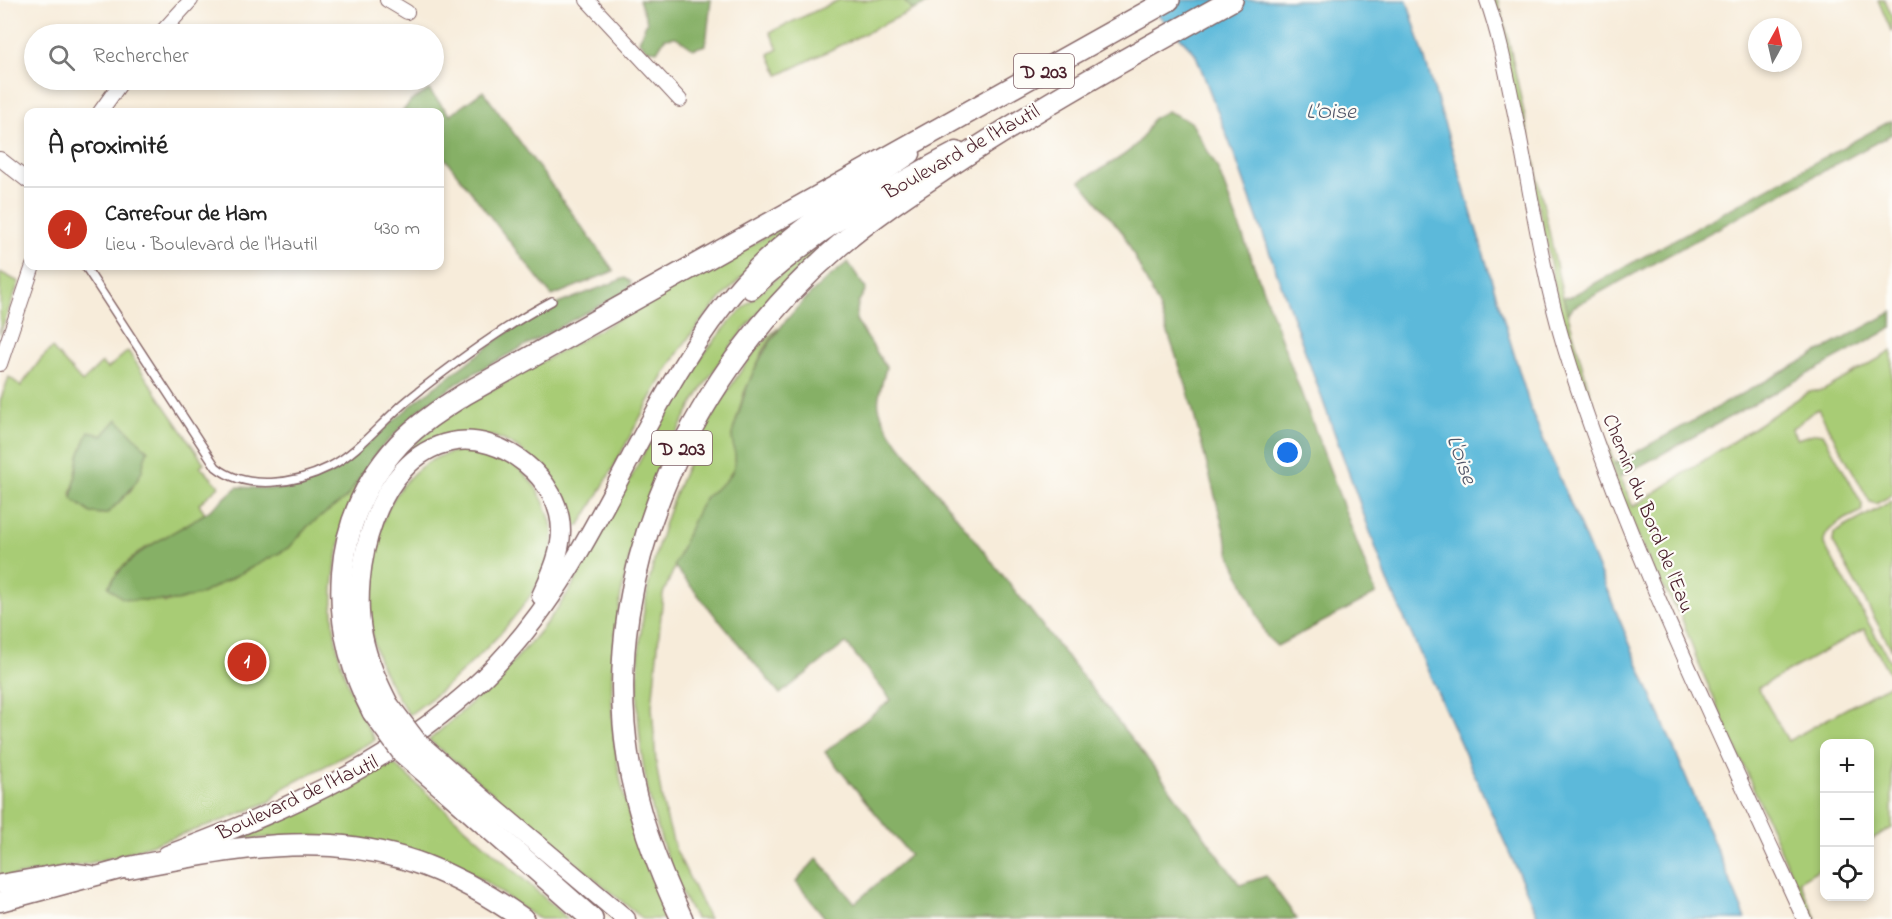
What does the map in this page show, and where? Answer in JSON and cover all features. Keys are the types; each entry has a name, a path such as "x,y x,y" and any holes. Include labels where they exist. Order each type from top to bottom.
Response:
{"main road":[{"name":"Boulevard de l'Hautil","path":"0,902 100,877 267,815 367,767 456,704 514,645 555,590 665,392 743,283 780,246 977,109 1170,0"},
{"name":"Boulevard de l'Hautil","path":"708,330 777,267 831,226 921,171 1029,114 1232,0"},
{"name":"D 203","path":"381,708 358,682 347,645 342,606 344,558 352,526 364,495 380,468 401,443 437,412 465,394 977,109"},
{"name":"D 203","path":"682,919 645,833 628,758 624,700 626,630 636,576 645,539 674,465 706,402 741,350 814,268 880,212 1029,114"},
{"name":"D 203","path":"514,645 539,601 558,552 561,530 557,508 539,477 513,454 495,445 474,441 441,445 419,457 392,486 378,511 364,553 360,600 363,635 381,708 403,753 450,782 592,919"},
{"path":"450,782 626,919"},
{"path":"127,868 236,848 285,843 333,844 384,853 433,868 482,892 523,919"},
{"path":"0,884 69,872 100,877"}],"street":[{"path":"169,24 191,0"},
{"path":"387,0 407,12"},
{"path":"586,0 680,100"},
{"name":"Chemin du Bord de l'Eau","path":"1486,0 1506,68 1555,315 1592,435 1605,471 1691,669 1804,919"},
{"path":"103,108 116,90"},
{"path":"0,159 24,178"},
{"path":"0,364 32,270"}],"lane":[{"path":"88,270 216,467 231,477 265,482 302,476 336,463 410,399 513,321 552,301"}],"green space":[{"path":"639,0 711,0 706,45 693,49 676,37 665,38 657,51 646,49 639,41 647,21"},
{"path":"839,0 906,0 905,2 913,10 779,75 769,54 778,49 770,32"},
{"path":"907,0 935,0 913,10 905,2"},
{"path":"1492,0 1498,0 1507,33 1563,297 1598,422 1633,507 1808,392 1824,390 1892,351 1892,495 1876,504 1870,502 1818,409 1791,428 1797,439 1816,433 1823,434 1862,504 1862,511 1832,527 1824,544 1890,661 1892,660 1892,678 1864,629 1758,688 1788,741 1892,683 1892,828 1874,838 1874,739 1820,739 1820,868 1799,881 1816,919 1811,919 1697,660 1681,616 1653,571 1618,488 1558,308 1548,250"},
{"path":"1878,0 1885,0 1892,16 1892,33"},
{"path":"429,90 450,115 483,91 614,271 552,296 444,157 444,108 405,108 411,101"},
{"path":"1167,111 1191,122 1218,169 1376,594 1277,646 1267,637 1230,554 1187,388 1159,307 1123,233 1080,181 1132,149 1147,131 1152,119"},
{"path":"1892,120 1892,134 1573,307 1568,314 1563,297 1570,297"},
{"path":"860,216 794,275 770,300 720,362 686,415 658,473 636,533 621,595 613,658 613,720 625,800 641,852 668,919 643,919 429,740 506,669 556,610 589,556 676,396 718,336 733,318 767,286"},
{"path":"785,226 789,232 717,303 680,350 653,393 605,483 579,526 570,526 557,496 542,471 521,450 508,442 493,436 407,451 440,421 461,407"},
{"path":"848,262 866,289 858,303 856,320 886,367 878,402 892,435 1157,771 1240,885 1266,876 1297,919 826,919 796,882 817,858 855,903 910,855 825,752 891,700 846,643 780,694 674,566 703,502 732,472 735,459 733,430 747,386 768,345 796,309"},
{"path":"0,272 19,282 0,334"},
{"path":"625,278 631,282 628,290 467,377 420,409 378,451 346,498 308,526 289,548 201,594 177,601 122,598 108,587 127,563 151,545 217,505 237,487 276,489 292,487 335,472 415,402 516,326 555,305"},
{"path":"1892,312 1892,328 1620,477 1614,464"},
{"path":"778,328 763,351 744,393 732,436 737,454 734,469 724,483 705,498 663,594 652,706 656,763 663,805 675,848 709,919 696,919 683,896 668,860 656,823 644,770 638,716 639,662 644,609 655,556 671,504 692,454 738,375 752,355"},
{"path":"52,348 82,382 102,363 107,369 128,351 204,463 200,466 219,486 199,504 206,514 140,551 116,573 165,603 201,594 289,548 308,526 346,498 364,473 340,543 334,576 333,609 336,641 344,673 357,706 375,740 283,788 271,801 227,819 118,856 82,865 0,878 0,401 9,377 21,386","holes":["136,481 131,490 107,514 91,513 71,494 74,484"]},
{"path":"117,419 148,451 141,473 126,495 107,514 91,513 72,499 79,456 89,431 102,436"},
{"path":"468,450 500,458 526,475 539,493 547,510 553,541 547,564 535,588 517,613 473,661 409,715 383,670 373,640 369,613 369,582 374,551 383,521 396,494 415,472 439,457"},
{"path":"1892,501 1892,650 1833,542 1834,533"},
{"path":"393,763 568,919 535,917 476,876 447,863 392,845 337,837 249,839 247,835 305,810"}],"water":[{"name":"L’Oise","path":"1144,0 1407,0 1531,410 1746,919 1539,919 1388,582 1237,162 1195,53"}],"place":[{"name":"Carrefour de Ham","path":"247,662"}],"water label":[{"name":"L'Oise","path":"1463,459"}]}
